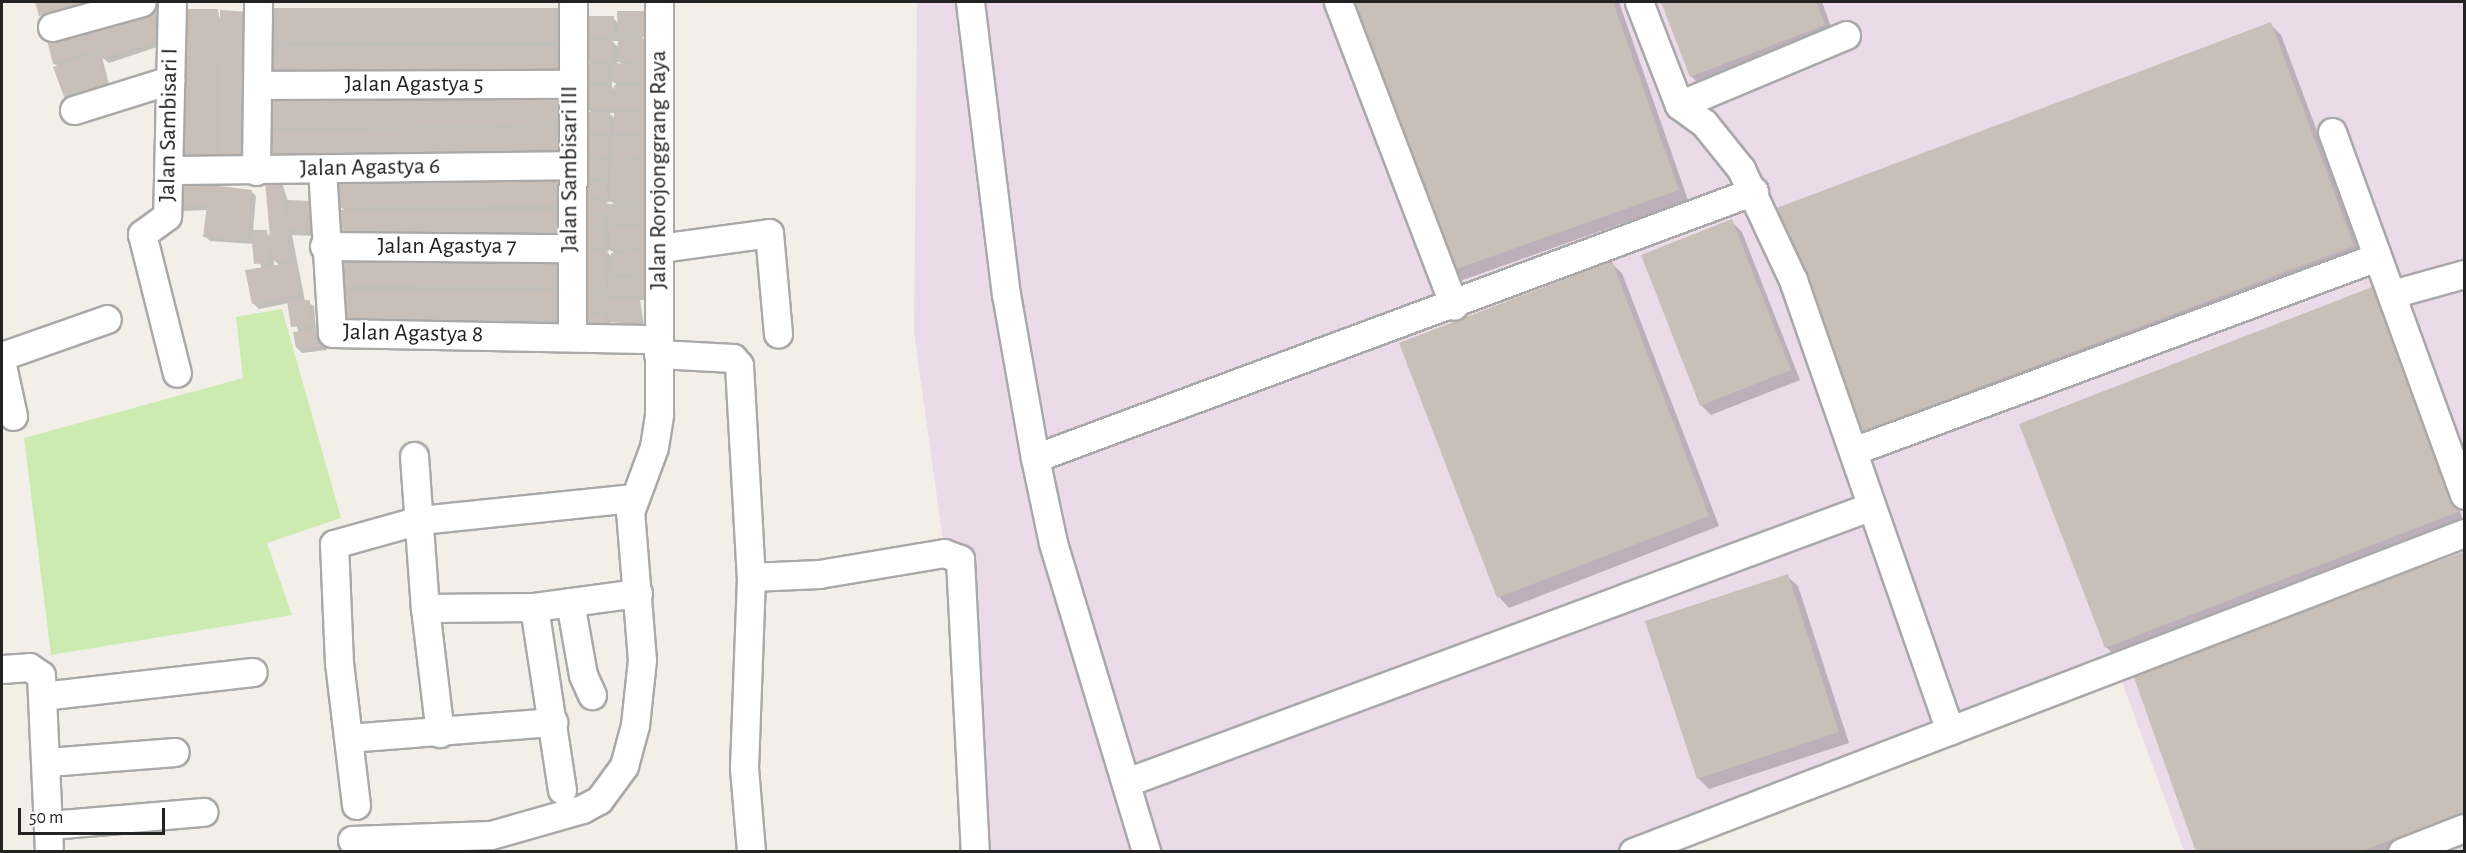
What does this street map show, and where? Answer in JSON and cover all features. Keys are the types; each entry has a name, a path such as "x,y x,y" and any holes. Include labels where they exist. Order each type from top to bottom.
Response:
{"street":[{"path":"52,27 142,2"},
{"name":"Jalan Sambisari I","path":"172,2 170,170 167,216 142,234 177,374"},
{"path":"256,171 258,2"},
{"name":"Jalan Sambisari III","path":"572,336 569,248 573,2"},
{"name":"Jalan Rorojonggrang Raya","path":"352,840 491,843 582,809 614,782 631,743 641,687 638,593 630,531 634,498 657,433 660,248 659,2"},
{"path":"970,2 1006,294 1035,458 1053,543 1127,782 1146,852"},
{"path":"1338,2 1455,306"},
{"path":"1640,2 1679,105 1725,145 1754,191 1794,280 1950,730"},
{"path":"1679,105 1846,35"},
{"path":"74,110 170,80"},
{"name":"Jalan Agastya 5","path":"257,85 570,84"},
{"path":"2332,132 2464,495"},
{"name":"Jalan Agastya 6","path":"170,170 256,171 571,165"},
{"name":"Jalan Agastya 8","path":"322,169 324,246 332,333 572,336 733,358 739,365 751,577 744,768 751,852"},
{"path":"1035,458 1455,306 1754,191"},
{"path":"660,248 769,233 778,334"},
{"name":"Jalan Agastya 7","path":"324,246 569,248"},
{"path":"1853,451 2378,257"},
{"path":"2392,294 2464,274"},
{"path":"2,356 106,319"},
{"path":"2,365 13,416"},
{"path":"414,456 426,608 440,733"},
{"path":"356,805 332,548 338,540 420,520 634,498"},
{"path":"1127,782 1872,506"},
{"path":"1633,852 2464,533"},
{"path":"751,577 819,574 944,553 960,559 975,852"},
{"path":"426,608 534,607 638,593"},
{"path":"570,602 583,675 592,695"},
{"path":"534,607 562,790"},
{"path":"2,669 36,668 42,696 48,762 49,838 203,812"},
{"path":"42,696 253,672"},
{"path":"349,738 440,733 553,722"},
{"path":"48,762 175,752"},
{"path":"2402,852 2464,828"}],"shaded area":[{"path":"917,2 2464,2 2464,851 2184,851 2121,679 1659,851 986,851 914,332"}],"green space":[{"path":"282,309 341,518 267,543 292,615 51,655 24,438 243,378 236,317"}],"building":[{"path":"35,2 85,2 39,16"},
{"path":"1353,2 1613,2 1679,190 1448,272"},
{"path":"1661,2 1816,2 1825,25 1690,77"},
{"path":"155,6 158,41 102,59 100,49 53,64 46,36"},
{"path":"270,8 564,8 562,43 264,44"},
{"path":"184,9 218,9 216,163 181,161"},
{"path":"220,10 249,12 247,160 219,160"},
{"path":"617,11 645,11 645,37 618,36"},
{"path":"583,16 614,16 614,37 581,37"},
{"path":"2271,22 2354,246 1860,432 1777,208"},
{"path":"618,38 650,39 650,63 617,62"},
{"path":"612,39 612,61 583,61 583,40"},
{"path":"265,46 561,46 561,76 269,76"},
{"path":"98,53 106,87 66,102 53,67"},
{"path":"607,63 607,82 580,83 579,64"},
{"path":"611,63 646,65 645,84 611,82"},
{"path":"584,84 612,85 613,109 585,108"},
{"path":"614,85 648,86 648,111 615,109"},
{"path":"268,95 561,96 561,126 266,128"},
{"path":"583,112 610,112 609,134 582,133"},
{"path":"614,112 646,112 646,133 613,133"},
{"path":"564,127 565,153 269,165 266,131"},
{"path":"646,135 646,158 612,159 611,136"},
{"path":"580,136 609,136 609,156 580,156"},
{"path":"580,158 608,159 606,179 579,179"},
{"path":"610,161 645,161 646,201 610,202"},
{"path":"560,174 561,206 339,207 339,178"},
{"path":"202,177 203,184 252,190 247,240 203,237 207,205 175,207 176,179"},
{"path":"265,181 282,181 291,260 272,260"},
{"path":"606,181 606,198 579,199 579,182"},
{"path":"287,200 311,201 311,231 288,230"},
{"path":"605,200 606,213 582,214 581,201"},
{"path":"643,203 643,223 608,225 607,204"},
{"path":"338,210 561,210 562,240 338,237"},
{"path":"582,215 604,215 605,226 582,227"},
{"path":"1732,219 1791,370 1700,406 1641,255"},
{"path":"644,225 644,248 610,251 610,228"},
{"path":"605,228 606,247 578,248 577,229"},
{"path":"251,230 267,230 270,263 254,264"},
{"path":"578,250 607,250 606,290 578,290"},
{"path":"645,251 646,274 610,275 611,253"},
{"path":"338,257 559,258 560,287 339,286"},
{"path":"1612,261 1709,516 1497,598 1399,343"},
{"path":"296,262 300,295 252,304 245,270"},
{"path":"643,276 644,295 609,296 608,277"},
{"path":"2372,287 2458,512 2105,648 2019,424"},
{"path":"339,290 560,291 560,320 339,322"},
{"path":"580,292 607,292 607,312 580,313"},
{"path":"640,298 640,322 609,322 608,299"},
{"path":"310,300 311,325 291,327 287,301"},
{"path":"583,314 606,314 606,326 583,326"},
{"path":"320,329 323,346 296,348 293,332"},
{"path":"2464,552 2464,813 2359,852 2196,852 2132,672"},
{"path":"1788,574 1839,732 1697,779 1645,621"}]}
